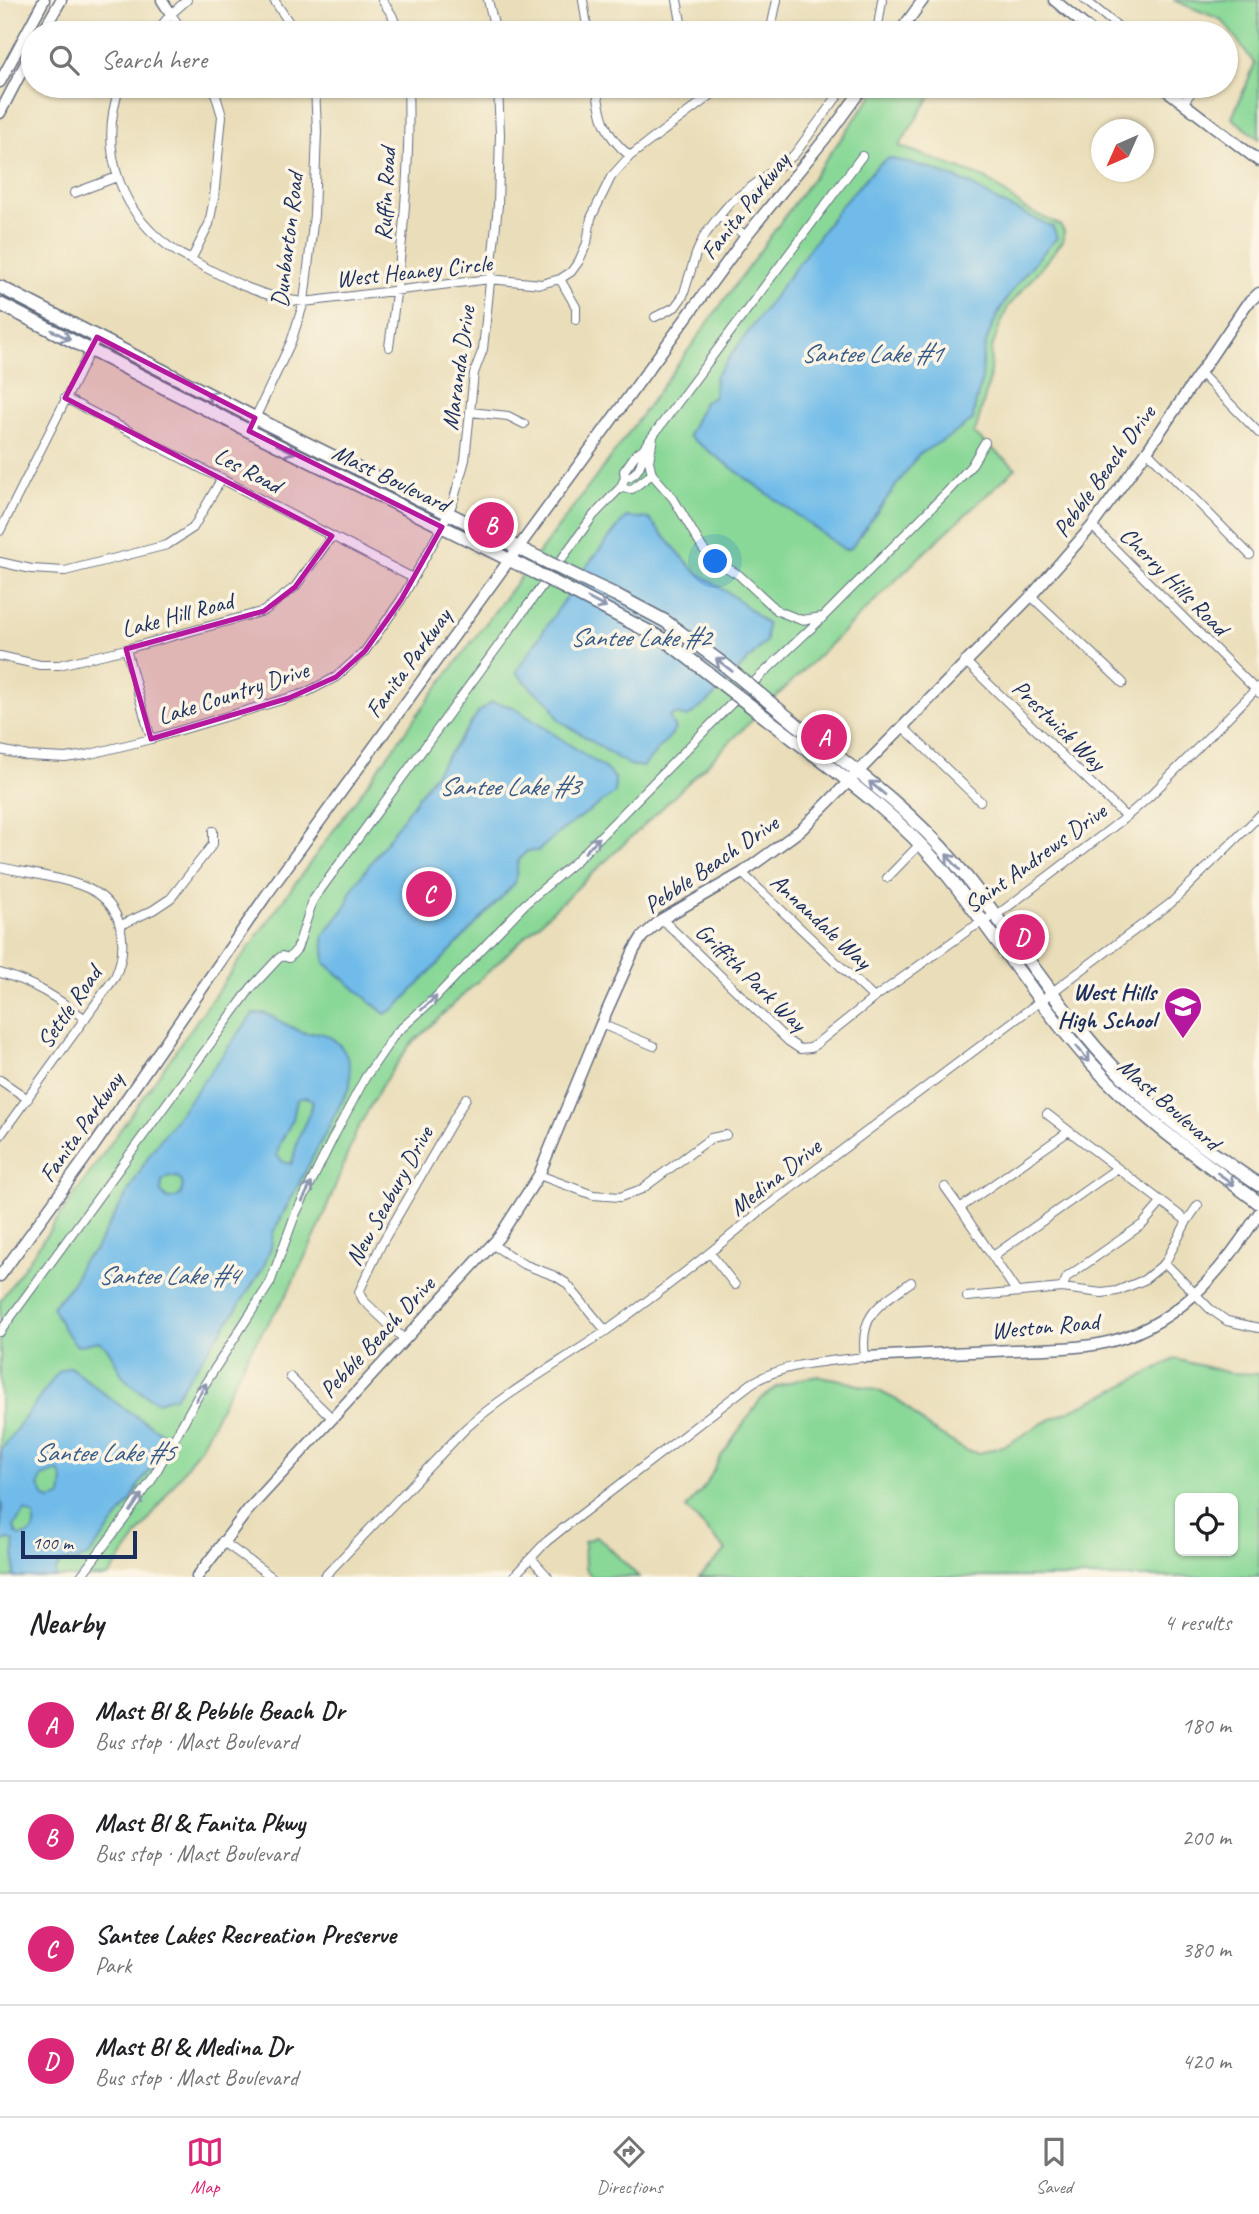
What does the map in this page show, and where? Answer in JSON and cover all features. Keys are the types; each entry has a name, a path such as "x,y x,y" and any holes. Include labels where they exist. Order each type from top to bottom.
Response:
{"main road":[{"name":"Mast Boulevard","path":"0,287 255,418 665,621 722,663 792,729"},
{"name":"Mast Boulevard","path":"0,304 665,640 792,729 854,778 907,813 954,862 1087,1038 1121,1075 1162,1115 1259,1185"},
{"name":"Mast Boulevard","path":"854,778 940,867 1040,1001 1093,1066 1144,1116 1193,1156 1259,1203"}],"street":[{"path":"33,21 44,0"},
{"path":"49,21 61,0"},
{"path":"162,0 176,21"},
{"path":"165,21 187,0"},
{"path":"274,0 288,21"},
{"path":"382,0 394,21"},
{"path":"488,0 493,21"},
{"path":"583,0 586,21"},
{"path":"677,0 681,21"},
{"path":"773,21 777,0"},
{"path":"879,21 882,0"},
{"path":"908,21 923,0"},
{"path":"1054,0 1079,21"},
{"path":"1084,0 1111,21"},
{"path":"0,82 21,43"},
{"path":"0,113 21,72"},
{"name":"West Heaney Circle","path":"116,98 110,131 111,154 127,200 145,225 168,247 256,292 304,302 490,279 541,284 561,279"},
{"path":"191,260 209,224 214,198 222,116 217,98"},
{"name":"Dunbarton Road","path":"249,431 291,342 304,302 314,205 316,98"},
{"name":"Ruffin Road","path":"389,347 407,183 408,98"},
{"name":"Maranda Drive","path":"442,527 465,460 474,373 483,349 498,205 498,98"},
{"path":"598,98 607,131 615,144 630,156"},
{"path":"576,320 576,307 561,279 571,272 579,261 587,243 591,218 611,177 630,156 707,98"},
{"path":"655,317 675,307 683,296 704,236 719,216 731,202 793,155 836,98"},
{"name":"Fanita Parkway","path":"0,1276 94,1146 265,897 509,560 746,236 855,98"},
{"path":"1177,98 1259,161"},
{"path":"1183,103 1187,98"},
{"path":"0,1332 251,988 278,959 282,956 289,958 297,949 313,900 593,516 620,488 625,478 624,471 636,454 643,449 862,156"},
{"path":"74,193 117,177"},
{"path":"719,216 746,236"},
{"name":"Pebble Beach Drive","path":"197,1577 222,1541 331,1417 493,1245 539,1175 601,1024 642,937 662,919 742,873 802,829 1031,596 1092,526 1147,451 1246,305 1259,293"},
{"path":"0,531 97,337"},
{"path":"1200,373 1259,433"},
{"name":"Les Road","path":"65,398 412,578"},
{"path":"470,412 508,416 524,424"},
{"path":"653,434 649,461 652,474 673,498 703,549 717,562 739,575 778,611 802,620 823,617"},
{"path":"80,1577 151,1481 203,1387 270,1283 295,1215 335,1135 365,1077 395,1034 436,998 524,904 575,862 737,698 823,617 948,491 971,466 985,442"},
{"path":"1147,451 1250,555"},
{"path":"620,488 632,489 652,474"},
{"path":"0,562 32,569 65,571 167,545 193,528 222,478"},
{"name":"Cherry Hills Road","path":"1092,526 1258,690"},
{"name":"Lake Country Drive","path":"0,750 28,756 65,758 86,755 151,739 289,698 327,683 365,651 401,600 442,527"},
{"name":"Lake Hill Road","path":"0,656 40,665 59,665 264,611 295,587 332,536"},
{"path":"1031,596 1123,683"},
{"path":"125,649 151,739"},
{"name":"Prestwick Way","path":"965,661 1126,817"},
{"name":"Saint Andrews Drive","path":"817,1043 874,998 994,915 1126,817 1258,690"},
{"path":"902,726 980,801"},
{"name":"Medina Drive","path":"324,1577 466,1427 486,1410 606,1331 710,1253 758,1213 1171,903 1259,816"},
{"path":"0,867 89,888 108,902 121,925 171,898 213,844 213,831"},
{"path":"887,877 920,844"},
{"name":"Annandale Way","path":"742,873 874,998"},
{"name":"Griffith Park Way","path":"662,919 794,1046 807,1049 817,1043"},
{"name":"Settle Road","path":"0,1136 118,970 123,948 121,925"},
{"path":"0,973 20,979 56,997 85,1019"},
{"path":"601,1024 654,1045"},
{"path":"0,1080 28,1098"},
{"name":"New Seabury Drive","path":"405,1340 363,1300 359,1292 382,1243 466,1098"},
{"path":"1047,1114 1187,1221"},
{"path":"960,1208 1069,1131"},
{"path":"539,1175 593,1195 620,1197 642,1189 710,1138 726,1135"},
{"path":"993,1256 1116,1169"},
{"path":"945,1187 1016,1291"},
{"path":"1062,1288 1067,1277 1143,1224 1161,1203"},
{"path":"967,1297 1062,1288 1102,1293 1117,1291 1144,1280 1165,1263 1198,1205"},
{"name":"Weston Road","path":"865,1357 1098,1344 1125,1337 1152,1326 1206,1286 1237,1250 1259,1213"},
{"path":"493,1245 523,1264 566,1283 606,1331"},
{"path":"710,1253 735,1285"},
{"path":"1165,1263 1227,1321 1259,1328"},
{"path":"513,1577 566,1526 751,1383 791,1366 865,1357 863,1341 867,1319 911,1282"},
{"path":"290,1377 331,1417"},
{"path":"222,1541 272,1577"},
{"path":"531,1558 548,1577"}],"highlighted area":[{"path":"97,337 255,418 249,431 442,527 401,600 365,651 336,677 289,698 151,739 126,649 264,611 295,587 332,536 65,398"}],"green space":[{"path":"1173,0 1259,0 1259,139 1232,118 1255,64 1238,41 1238,21 1222,20"},
{"path":"870,98 929,98 899,146 987,179 1025,209 1060,225 1064,231 1063,241 1008,307 992,348 989,382 973,433 1016,468 930,547 660,810 410,1045 382,1085 356,1132 319,1228 287,1294 249,1352 201,1446 108,1577 0,1577 0,1301 226,979 431,696 611,457"},
{"path":"1175,1359 1230,1373 1259,1374 1259,1577 699,1577 726,1550 686,1508 706,1485 720,1458 760,1400 777,1387 819,1376 879,1391 901,1402 926,1426 967,1451 980,1453 1006,1445 1043,1423"},
{"path":"597,1536 639,1577 592,1577 585,1568 584,1542"}],"water":[{"name":"Santee Lake #1","path":"889,158 929,168 970,184 1001,203 1053,227 1057,238 1011,292 994,323 983,356 982,378 973,420 919,454 851,548 845,550 688,436 704,402 714,397 715,377 840,207 877,166"},
{"name":"Santee Lake #2","path":"626,517 649,519 695,571 736,598 767,624 766,641 709,701 688,717 675,714 669,717 675,729 643,767 630,765 559,720 550,702 533,690 516,672 589,563"},
{"name":"Santee Lake #3","path":"492,702 513,707 603,767 615,778 615,793 561,831 538,851 527,851 518,861 515,883 396,1008 385,1014 325,963 323,936 347,905 350,892 479,712"},
{"name":"Santee Lake #4","path":"265,1013 300,1031 317,1032 330,1037 346,1054 350,1069 350,1086 273,1233 263,1268 175,1397 157,1402 128,1382 110,1352 98,1341 77,1346 52,1307 73,1283 81,1262 94,1251 151,1152 253,1014","holes":["307,1097 313,1101 310,1113 297,1141 291,1164 283,1162 277,1155 280,1143 293,1119 297,1099","169,1176 179,1178 183,1185 181,1194 176,1198 168,1199 161,1192 162,1181"]},
{"name":"Santee Lake #5","path":"70,1367 119,1405 162,1433 162,1454 139,1485 131,1501 89,1555 76,1562 67,1560 60,1563 55,1572 56,1577 13,1577 14,1542 9,1539 0,1542 1,1450 59,1371","holes":["59,1471 63,1481 61,1497 50,1500 45,1498 39,1485 42,1477","25,1511 34,1516 34,1527 32,1532 21,1536 16,1533 14,1526"]}],"place":[{"name":"Mast Bl & Fanita Pkwy","path":"491,525"},
{"name":"Mast Bl & Pebble Beach Dr","path":"824,737"},
{"name":"Santee Lakes Recreation Preserve","path":"429,894"},
{"name":"Mast Bl & Medina Dr","path":"1022,937"},
{"name":"West Hills High School","path":"1183,1040"}]}
